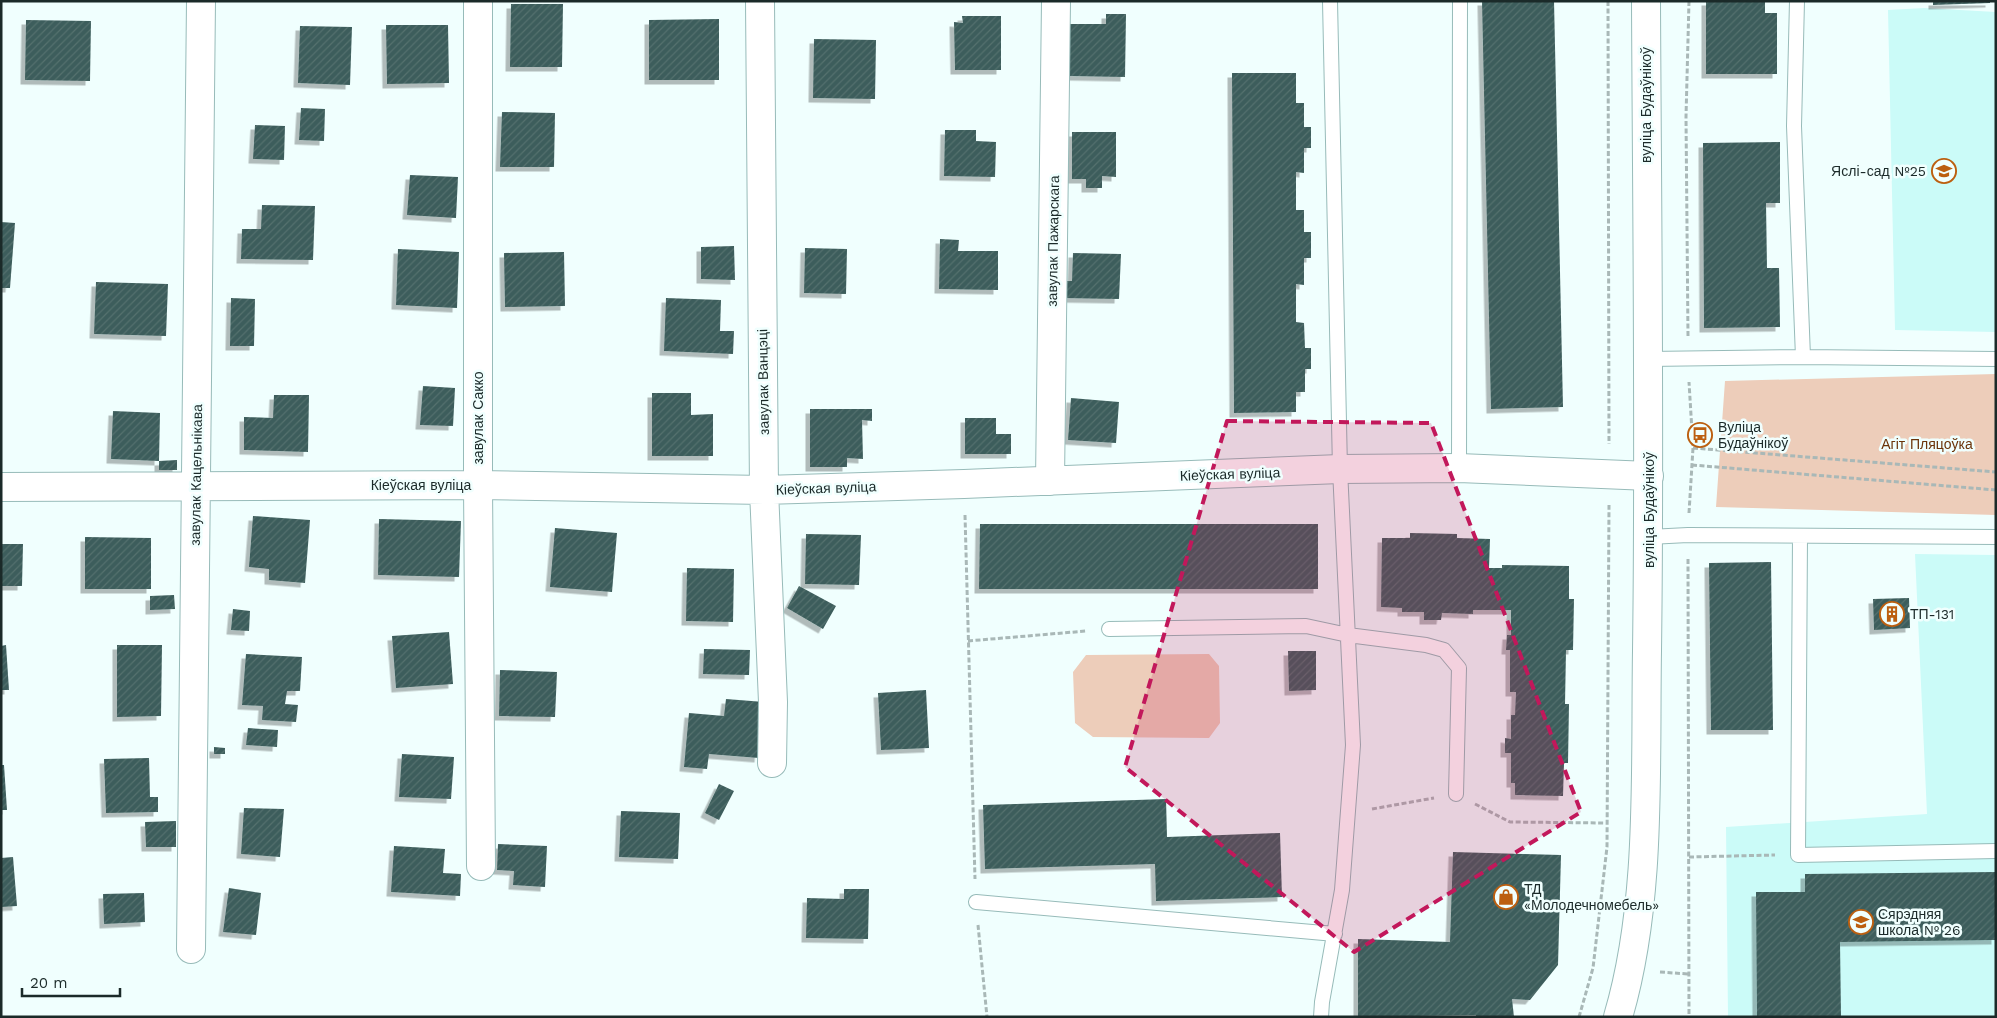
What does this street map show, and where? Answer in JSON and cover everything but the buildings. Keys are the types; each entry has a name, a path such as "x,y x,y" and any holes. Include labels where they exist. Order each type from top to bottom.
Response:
{"street":[{"name":"завулак Кацельнікава","path":"191,949 201,1"},
{"name":"завулак Сакко","path":"478,1 478,485 482,866"},
{"name":"завулак Ванцэці","path":"760,1 764,490 773,702 772,763"},
{"name":"завулак Пажарскага","path":"1050,480 1056,1"},
{"name":"вуліца Будаўнікоў","path":"1618,1017 1630,971 1644,858 1649,537 1646,1"},
{"name":"Кіеўская вуліца","path":"1,487 478,485 764,490 1340,470 1458,468 1649,476"}],"lane":[{"path":"1321,1017 1342,890 1353,745 1340,470 1330,1"},
{"path":"1458,468 1460,1"},
{"path":"1797,1 1794,126 1803,357"},
{"path":"1648,359 1803,357 1996,359"},
{"path":"1649,537 1688,535 1996,538"},
{"path":"1800,536 1798,855 1996,851"},
{"path":"1109,629 1306,626 1348,635 1426,645 1444,650 1453,658 1459,668 1456,794"},
{"path":"976,902 1334,934"}],"path":[{"path":"1580,1017 1592,968 1607,847 1608,823 1608,1"},
{"path":"1693,448 1996,472"},
{"path":"1692,465 1996,490"},
{"path":"964,484 976,902 987,1017"},
{"path":"968,642 1109,629"},
{"path":"1349,813 1456,794 1510,822 1608,823"},
{"path":"1689,857 1798,855"},
{"path":"1659,972 1688,974"}],"highlighted area":[{"path":"1227,421 1431,423 1581,812 1354,952 1125,767"}],"shaded area":[{"name":"Яслі-сад №25","path":"1924,8 1996,12 1996,332 1895,330 1888,10"},
{"name":"Сярэдняя школа № 26","path":"1915,554 1996,555 1996,1017 1728,1017 1726,827 1927,814"}],"green space":[{"name":"Агіт Пляцоўка","path":"1996,374 1996,515 1716,507 1725,381"},
{"path":"1209,654 1219,666 1220,723 1209,738 1093,737 1075,723 1073,672 1086,655"}],"place":[{"name":"Яслі-сад №25","path":"1944,171"},
{"name":"Вуліца Будаўнікоў","path":"1700,435"},
{"name":"ТП-131","path":"1892,614"},
{"name":"ТД «Молодечномебель»","path":"1506,897"},
{"name":"Сярэдняя школа № 26","path":"1861,922"}]}
